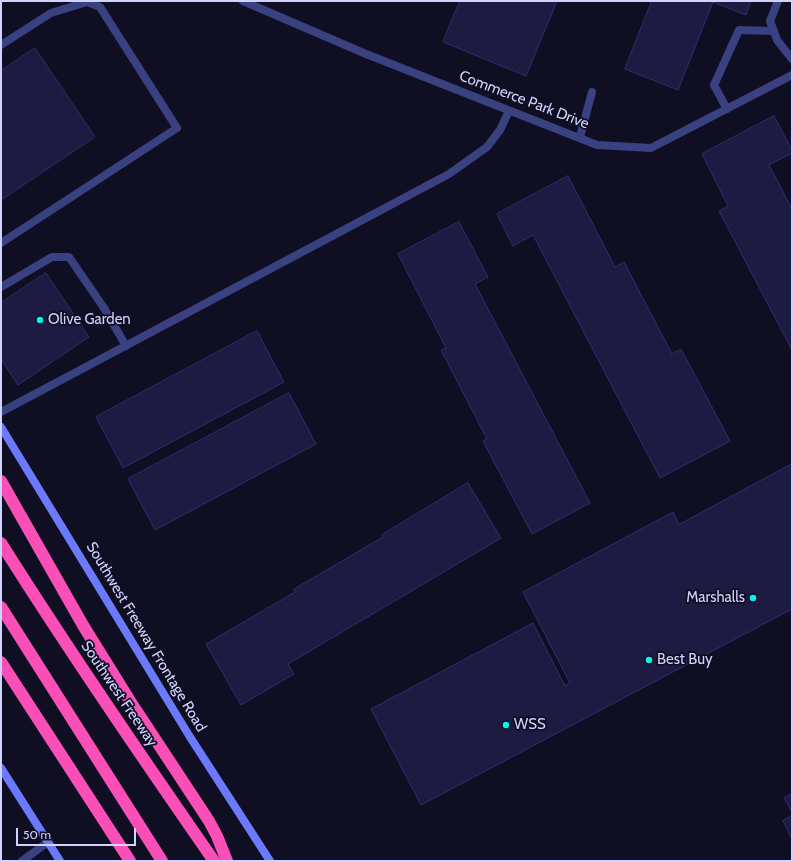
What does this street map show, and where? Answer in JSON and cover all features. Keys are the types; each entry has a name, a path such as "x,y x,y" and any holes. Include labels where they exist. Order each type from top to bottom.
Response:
{"highway":[{"path":"1,482 84,627 130,701 209,822 217,836 227,861"},
{"name":"Southwest Freeway","path":"1,543 66,645 214,861"},
{"path":"1,607 162,861"},
{"path":"1,662 130,861"}],"main road":[{"name":"Southwest Freeway Frontage Road","path":"1,427 190,736 270,861"},
{"path":"1,768 60,861"}],"street":[{"name":"Commerce Park Drive","path":"243,1 366,54 509,111 580,137 597,145 651,148 792,76"},
{"path":"778,1 770,21 777,40 792,59"},
{"path":"1,45 52,13 87,2 100,7 177,128 1,243"},
{"path":"727,109 714,85 739,30 774,32"},
{"path":"580,137 592,92"},
{"path":"1,412 449,174 487,147 500,130 509,111"},
{"path":"1,287 52,257 69,257 104,308 126,346"},
{"path":"22,861 48,842"}],"building":[{"path":"460,1 557,1 526,76 443,42"},
{"path":"652,1 751,1 746,15 713,2 678,90 625,69"},
{"path":"35,48 95,137 1,200 1,71"},
{"path":"774,116 792,150 792,153 769,165 792,209 792,350 719,211 728,206 702,154"},
{"path":"568,176 615,267 624,262 672,354 681,349 730,441 660,478 533,235 513,246 497,214"},
{"path":"459,222 488,277 475,284 590,503 532,534 483,441 487,439 441,350 446,348 398,254"},
{"name":"Olive Garden","path":"46,273 89,337 18,385 1,359 1,303"},
{"path":"257,331 284,382 123,468 96,417"},
{"path":"289,393 316,444 155,530 128,479"},
{"path":"792,464 792,609 421,805 371,709 533,623 565,686 570,683 523,592 673,512 679,524"},
{"path":"468,483 501,538 288,664 294,674 241,705 206,644 295,592 294,589 383,537 382,535"},
{"path":"792,794 792,812 784,798"},
{"path":"792,816 792,839 783,821"}],"place":[{"name":"Olive Garden","path":"40,320"},
{"name":"Marshalls","path":"753,598"},
{"name":"Best Buy","path":"649,660"},
{"name":"WSS","path":"506,725"}]}
